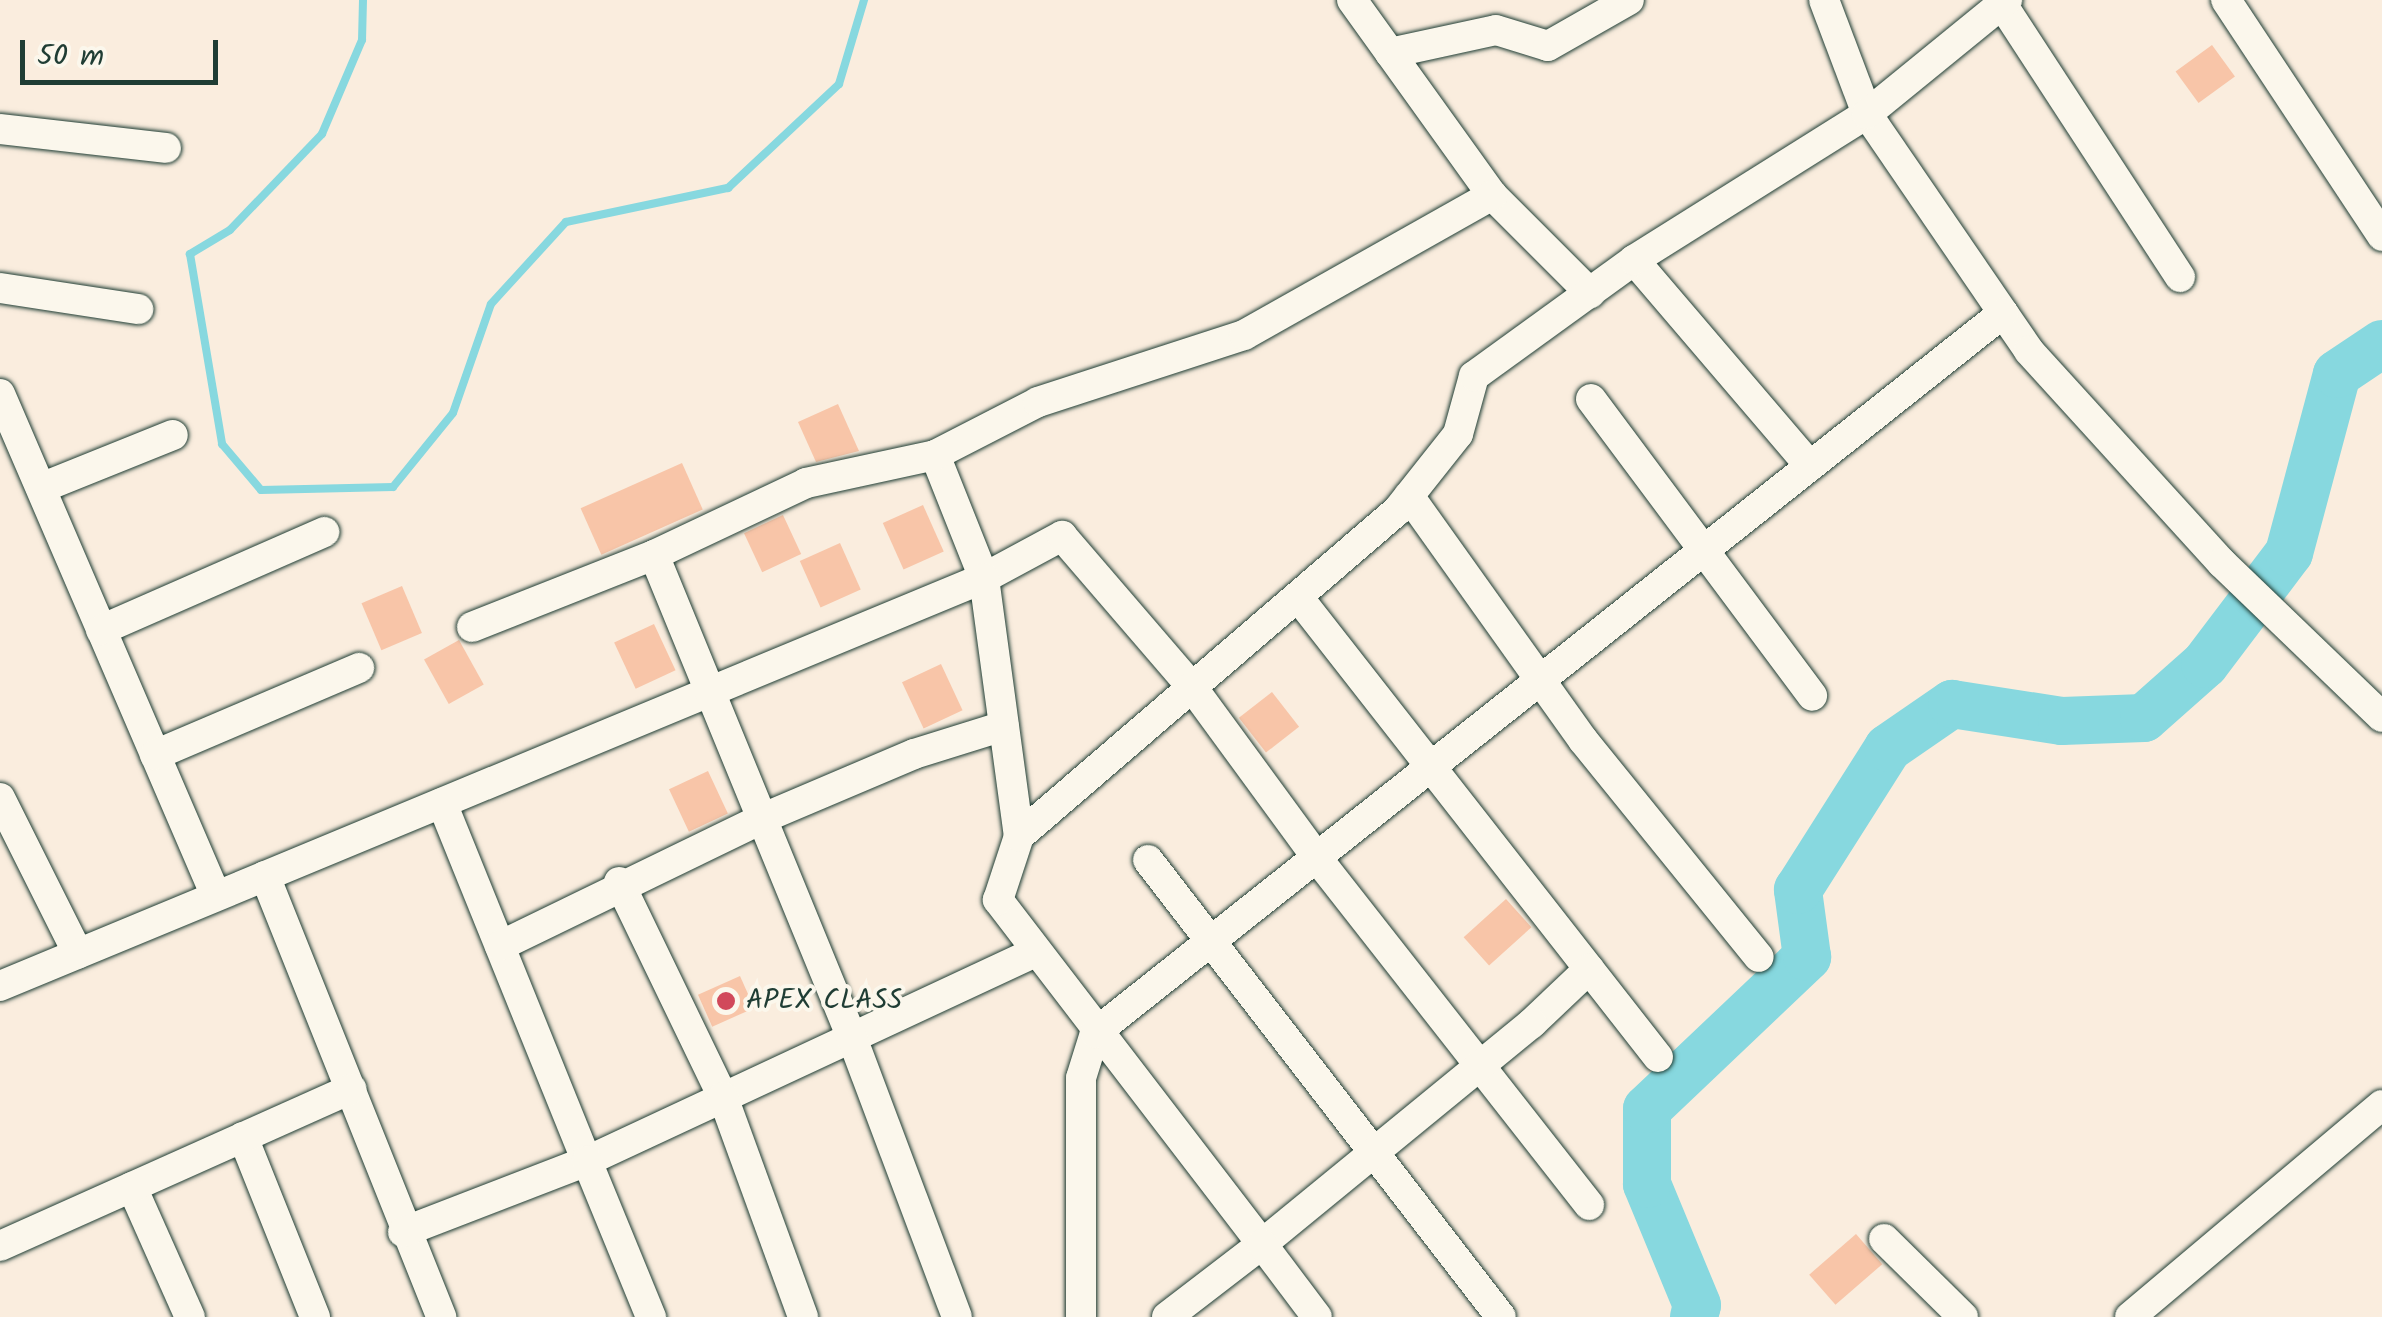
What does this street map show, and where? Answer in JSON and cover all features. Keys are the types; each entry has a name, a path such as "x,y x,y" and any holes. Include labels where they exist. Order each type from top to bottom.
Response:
{"street":[{"path":"1352,0 1492,195 1590,293"},
{"path":"1390,53 1496,30 1548,46 1629,0"},
{"path":"1824,0 1866,114 2029,351 2222,563 2382,716"},
{"path":"2226,0 2382,236"},
{"path":"1019,836 1409,496 1458,434 1474,376 1634,260 1866,114 2004,2 2180,278"},
{"path":"0,128 166,148"},
{"path":"472,627 654,556 806,483 935,455 1038,402 1244,334 1492,195"},
{"path":"1634,260 1810,466"},
{"path":"0,288 138,309"},
{"path":"1081,1317 1081,1078 1095,1032 2003,313"},
{"path":"0,394 216,896"},
{"path":"1590,399 1812,696"},
{"path":"41,488 173,435"},
{"path":"935,455 984,578 1019,836 998,900 1095,1032 1318,1317"},
{"path":"1409,496 1540,680 1759,958"},
{"path":"102,630 324,532"},
{"path":"0,986 984,578 1062,536 1192,687 1317,858 1590,1205"},
{"path":"654,556 852,1038 957,1317"},
{"path":"1298,596 1658,1058"},
{"path":"155,755 359,668"},
{"path":"500,946 620,882 761,818 914,754 1004,726"},
{"path":"442,802 650,1317"},
{"path":"2,806 78,954"},
{"path":"1148,860 1501,1317"},
{"path":"265,876 351,1089 402,1232 440,1317"},
{"path":"620,882 723,1097 803,1317"},
{"path":"402,1232 587,1161 1036,952"},
{"path":"1167,1317 1482,1065 1589,969"},
{"path":"1,1244 351,1089"},
{"path":"2130,1317 2382,1106"},
{"path":"243,1137 315,1317"},
{"path":"132,1187 190,1317"},
{"path":"1884,1239 1963,1317"}],"building":[{"path":"2212,45 2235,77 2199,103 2176,71"},
{"path":"838,404 859,451 816,462 798,422"},
{"path":"682,463 703,510 601,555 581,508"},
{"path":"923,505 944,552 904,569 883,523"},
{"path":"783,515 801,554 762,572 744,533"},
{"path":"840,543 861,590 821,607 800,561"},
{"path":"402,586 422,633 381,650 361,603"},
{"path":"654,624 676,670 636,689 614,643"},
{"path":"459,640 484,685 449,704 424,659"},
{"path":"941,664 963,710 924,728 902,682"},
{"path":"1272,692 1299,727 1266,753 1239,718"},
{"path":"708,771 728,814 689,832 669,789"},
{"path":"1506,899 1531,927 1489,965 1464,937"},
{"name":"APEX CLASS","path":"740,976 754,1008 712,1027 698,995"},
{"path":"1856,1234 1882,1264 1835,1305 1809,1275"}],"waterway":[{"path":"363,0 362,40 322,134 230,230 190,254 222,444 261,490 393,487 453,413 491,304 566,222 728,188 839,84 864,0"},
{"path":"1694,1317 1697,1305 1647,1184 1647,1109 1807,957 1798,890 1888,748 1952,704 2062,721 2144,718 2205,664 2289,553 2337,374 2382,344"}],"place":[{"name":"APEX CLASS","path":"726,1001"}]}
